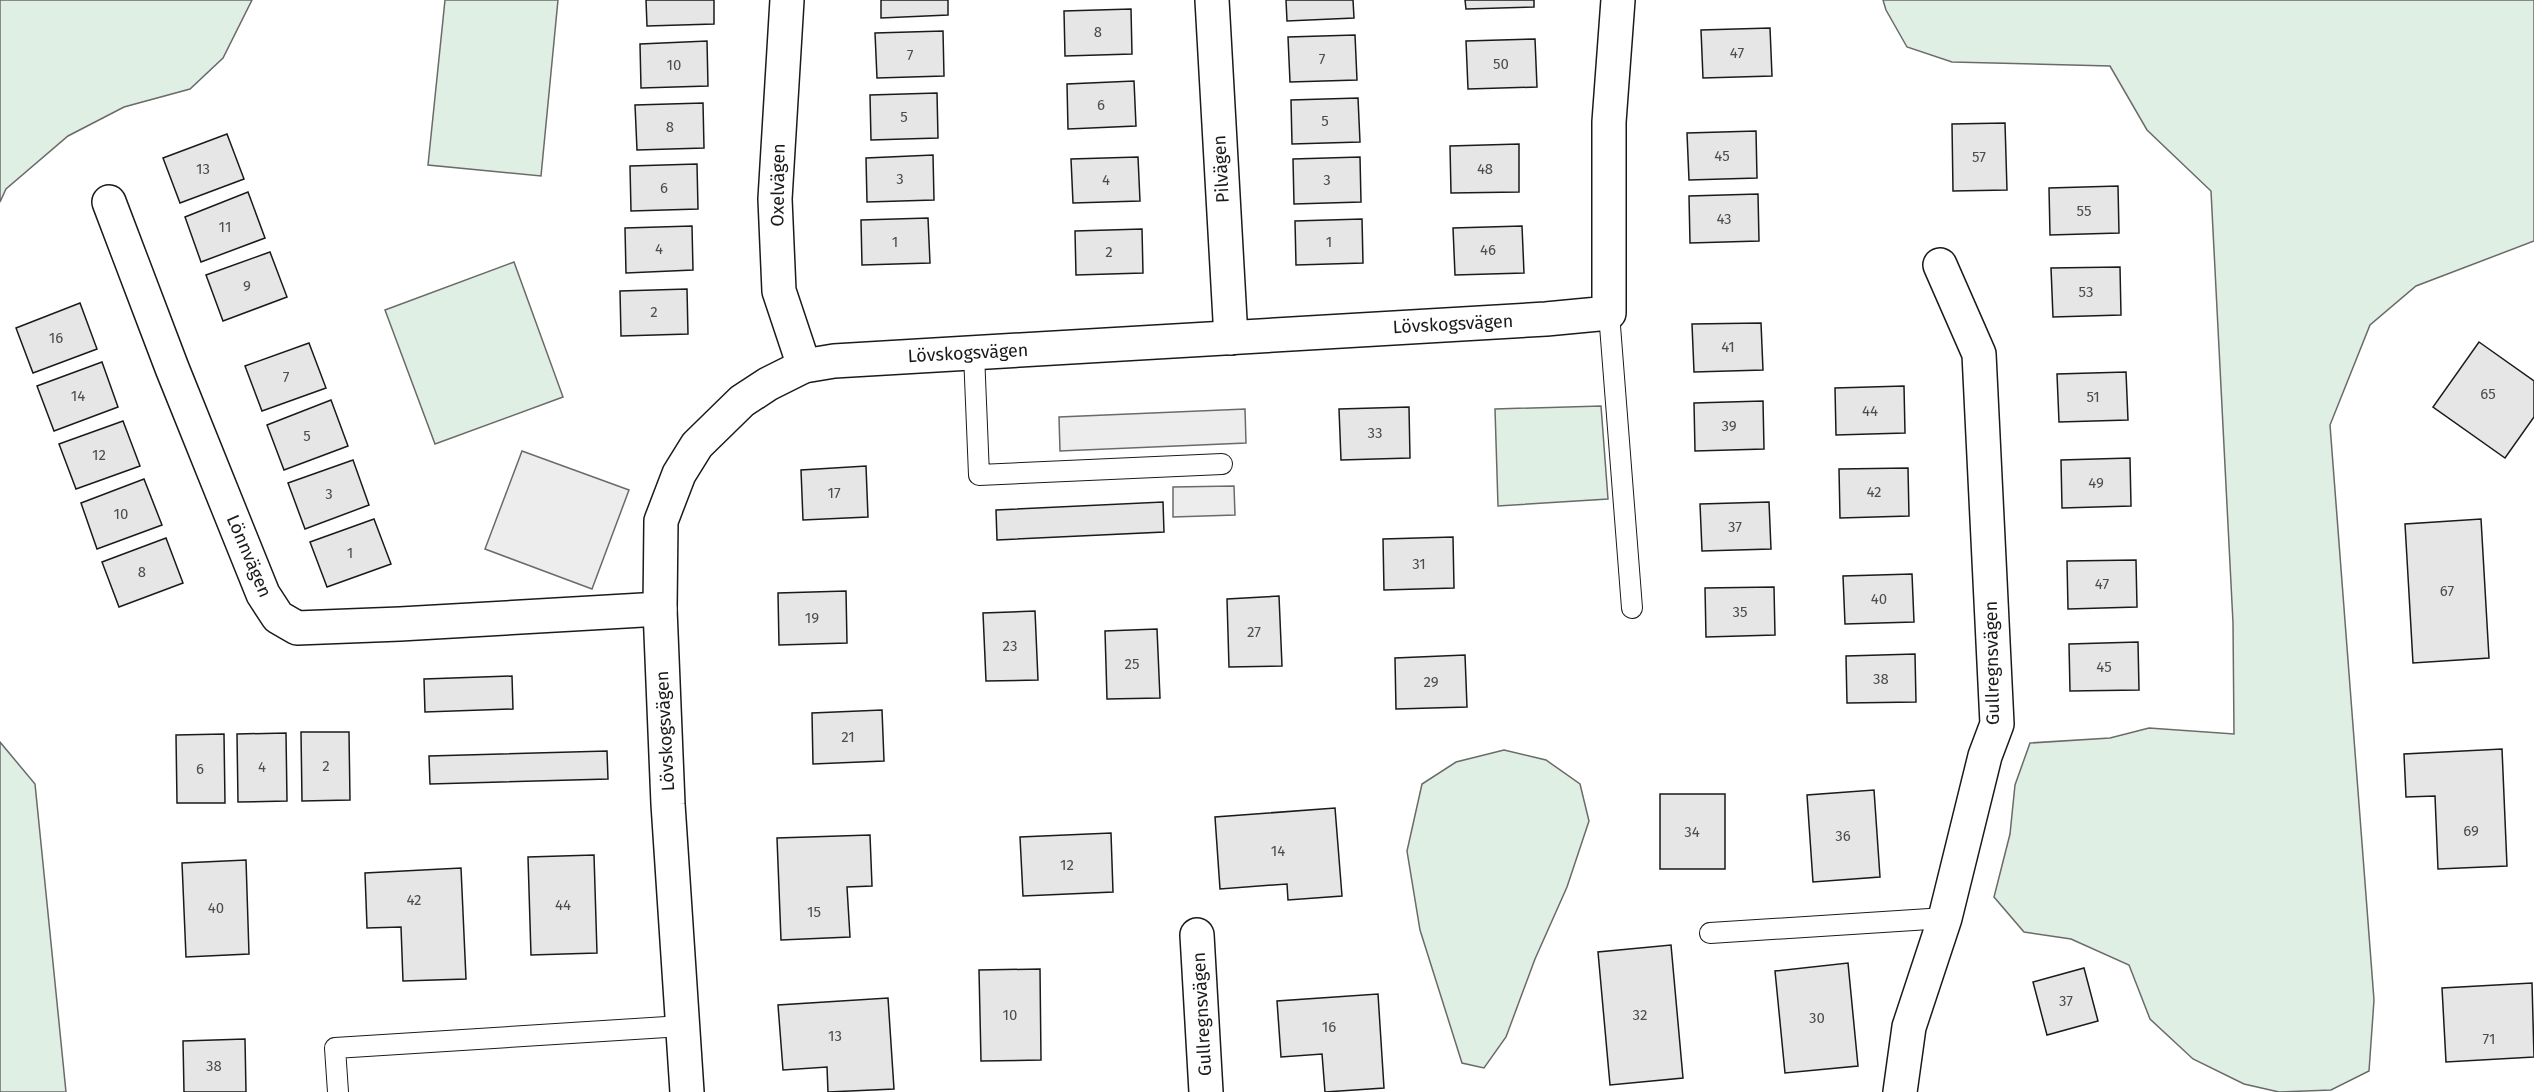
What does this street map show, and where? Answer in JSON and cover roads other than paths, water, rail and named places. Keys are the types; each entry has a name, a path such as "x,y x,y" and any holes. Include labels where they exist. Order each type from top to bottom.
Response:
{"street":[{"name":"Oxelvägen","path":"787,0 775,211 779,291 804,366"},
{"name":"Pilvägen","path":"1212,0 1231,338"},
{"path":"1609,314 1609,123 1618,0"},
{"name":"Lönnvägen","path":"109,202 172,368 263,594 278,617 297,628 660,609"},
{"name":"Gullregnsvägen","path":"1900,1092 1909,1027 1945,918 1985,756 1997,724 1979,354 1940,265"},
{"name":"Lövskogsvägen","path":"687,1092 668,804 660,609 660,521 679,474 697,445 741,401 804,366 834,361 1609,314"},
{"name":"Gullregnsvägen","path":"1197,935 1206,1092"}],"lane":[{"path":"1609,314 1632,608"},
{"path":"974,354 979,475 1222,464"},
{"path":"1710,933 1945,918"},
{"path":"338,1092 335,1048 682,1026"}]}
